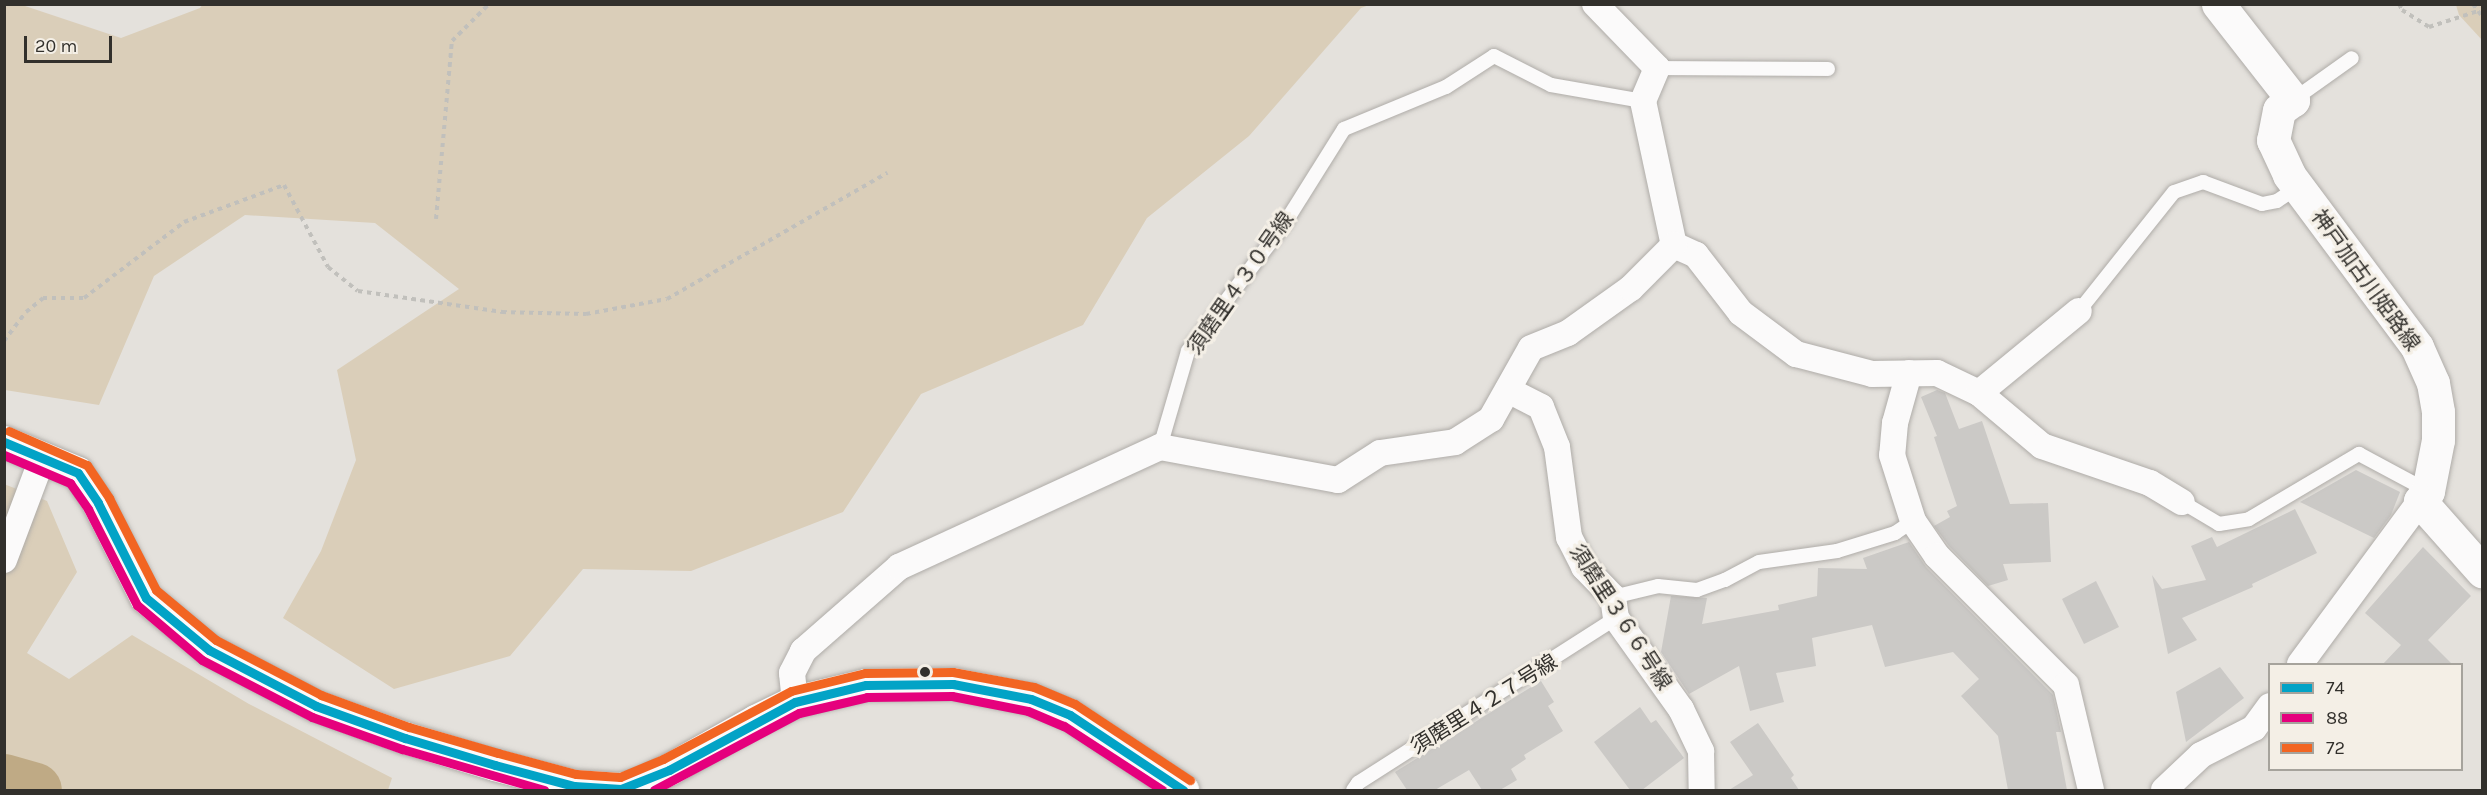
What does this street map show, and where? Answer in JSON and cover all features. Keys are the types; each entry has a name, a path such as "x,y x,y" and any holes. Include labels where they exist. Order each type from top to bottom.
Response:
{"main road":[{"path":"2218,4 2293,100"},
{"name":"神戸加古川姫路線","path":"2293,100 2279,110 2273,140 2289,175 2417,347 2433,382 2438,411 2438,440 2424,496"},
{"path":"2424,496 2482,570"}],"street":[{"path":"1594,4 1657,68 1643,100 1674,245"},
{"path":"1674,245 1696,255 1741,313 1796,354 1872,374 1937,373 1979,393 2042,446 2150,483 2182,502"},
{"path":"795,702 792,673 803,651 899,567 1160,447 1338,480 1380,453 1455,442 1491,418 1531,348 1568,333 1630,288 1674,245"},
{"path":"1979,393 2079,311"},
{"path":"1909,373 1895,423 1892,455 1913,521 1938,556 2066,685 2091,790"},
{"name":"須磨里３６６号線","path":"1508,390 1541,407 1557,447 1569,537 1584,567 1681,709 1701,752 1702,790"},
{"path":"4,442 43,456 78,473 98,503 146,598 174,624 209,650 306,701 405,738 574,786 621,789 644,782 669,770 756,721 795,702 866,685 953,684 1031,699 1070,715 1183,790"},
{"path":"4,560 43,456"},
{"path":"2301,663 2424,496"},
{"path":"2164,790 2201,755 2254,728 2268,709"}],"lane":[{"name":"須磨里４３０号線","path":"1160,447 1188,351 1285,223 1344,129 1446,87 1494,56 1551,85 1643,100"},
{"path":"2293,100 2352,58"},
{"path":"1657,68 1827,69"},
{"path":"2079,311 2174,192 2203,182 2262,204 2277,201 2298,187"},
{"path":"2182,502 2218,524 2249,519 2359,454 2424,496"},
{"name":"須磨里４２７号線","path":"1353,790 1358,783 1614,608 1659,586 1697,590 1725,580 1759,562 1837,551 1896,533 1913,521"}],"path":[{"path":"436,219 452,40 489,4"},
{"path":"2399,4 2402,10 2428,27 2478,11"},
{"path":"2473,4 2482,16"},
{"path":"4,341 26,312 43,298 84,298 184,222 285,185 328,267 358,291 502,312 586,314 667,299 887,173"}],"shaded area":[{"path":"203,4 1369,5 1361,8 1249,136 1147,218 1083,325 921,394 843,512 691,571 583,569 510,656 394,689 283,618 321,551 356,460 337,370 459,289 375,223 245,215 154,276 99,405 5,390 5,5 22,5 121,38 200,8"},
{"path":"2456,5 2482,5 2482,40 2459,15"},
{"path":"4,484 47,501 77,572 27,653 69,679 132,635 249,704 392,778 388,790 5,790"}],"building":[{"path":"1937,390 1945,393 1959,429 1982,421 2010,504 2048,503 2051,562 2003,564 2008,580 1988,586 1949,546 1934,526 1950,517 1947,511 1957,506 1934,437 1937,436 1921,397"},
{"path":"2356,470 2400,492 2391,515 2374,538 2300,502"},
{"path":"2295,509 2317,553 2252,584 2253,587 2182,618 2197,640 2168,654 2152,575 2162,589 2206,580 2191,546 2212,537 2217,547"},
{"path":"1909,542 1926,567 2053,695 2061,732 2056,732 2067,790 2008,790 1998,736 1961,696 1979,679 1953,652 1885,667 1872,625 1812,638 1816,666 1776,673 1784,702 1750,711 1739,666 1689,694 1661,652 1671,596 1707,598 1702,624 1779,610 1778,605 1817,596 1818,568 1867,569 1863,558"},
{"path":"2423,547 2471,596 2428,640 2451,663 2384,663 2401,645 2365,613"},
{"path":"2096,581 2119,627 2084,644 2062,599"},
{"path":"2220,667 2244,698 2186,742 2176,692"},
{"path":"1541,681 1554,702 1548,706 1563,731 1524,755 1526,759 1511,769 1517,780 1500,790 1482,790 1469,770 1435,790 1407,790 1395,772"},
{"path":"1640,707 1651,723 1656,720 1684,758 1642,790 1630,790 1594,742"},
{"path":"1758,723 1794,775 1791,778 1799,790 1729,790 1753,775 1730,742"}],"waterway":[{"path":"4,781 35,790"}],"transit line":[{"name":"72","path":"9,431 87,465 109,498 156,590 216,640 321,695 409,727 576,774 620,777 663,759 791,691 865,673 953,672 1034,687 1075,704 1190,780"},
{"name":"74","path":"4,442 78,473 98,503 146,598 209,650 316,706 405,738 495,765 574,786 621,789 669,770 795,702 866,685 953,684 1031,699 1070,715 1183,790"},
{"name":"88","path":"4,455 70,483 88,509 137,605 202,660 312,717 402,749 544,790"},
{"name":"88","path":"654,790 799,713 867,697 952,696 1028,711 1064,726 1162,790"}]}
